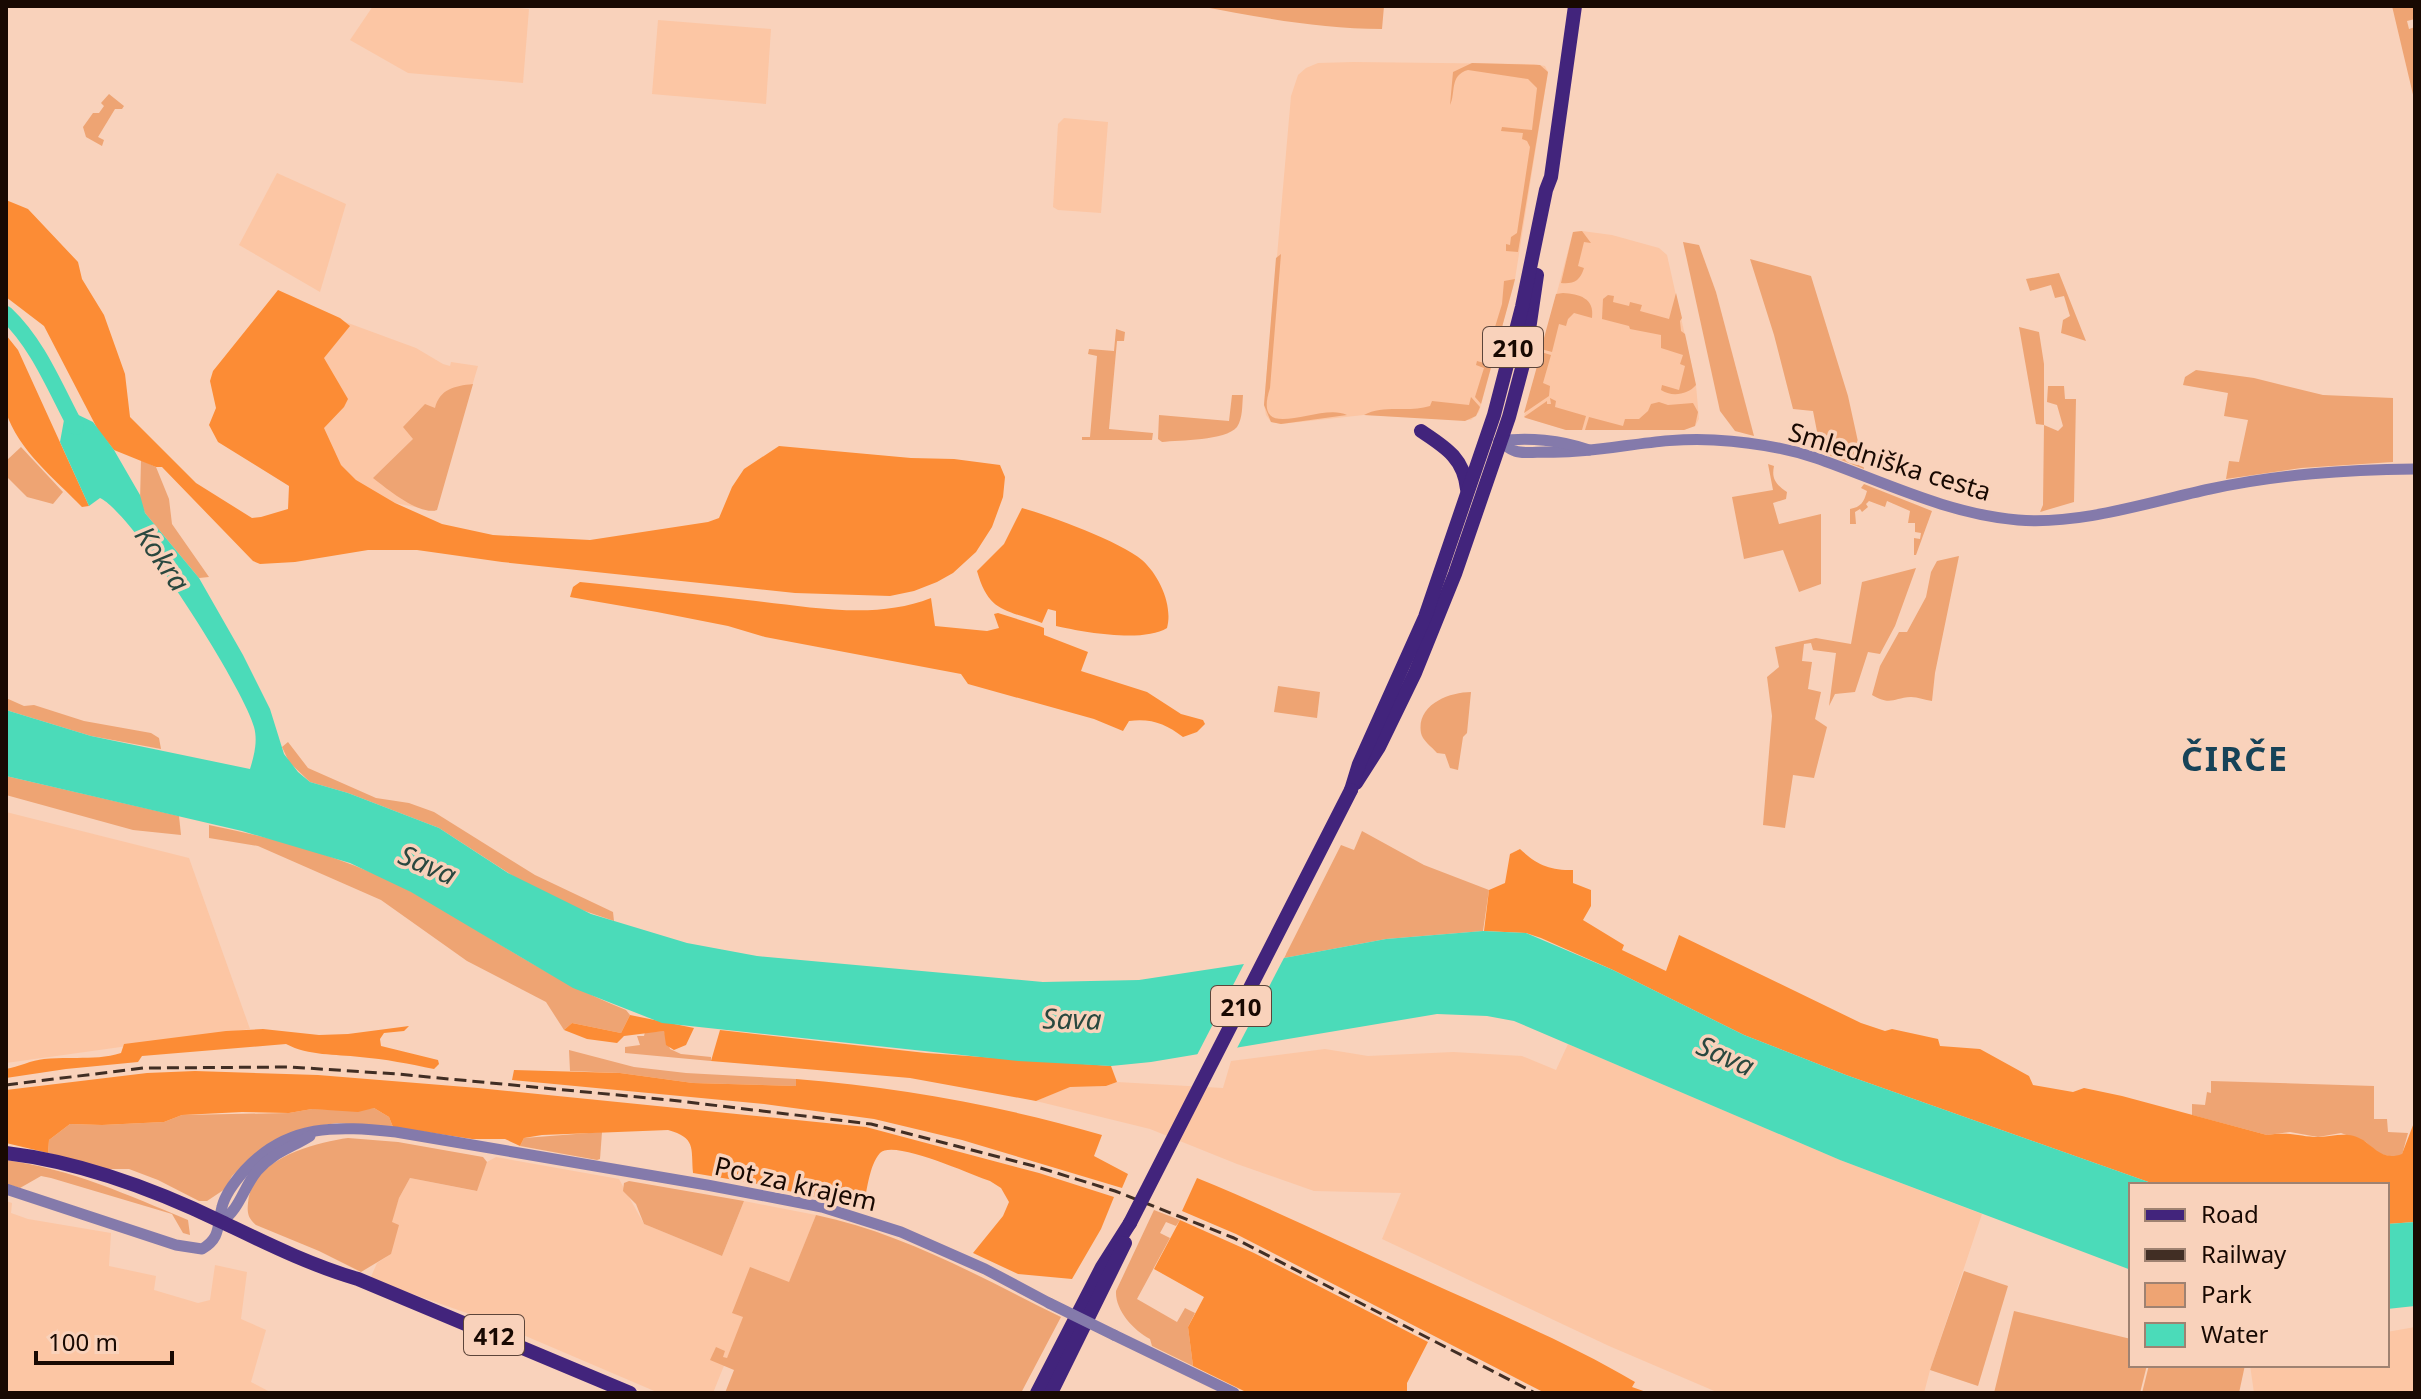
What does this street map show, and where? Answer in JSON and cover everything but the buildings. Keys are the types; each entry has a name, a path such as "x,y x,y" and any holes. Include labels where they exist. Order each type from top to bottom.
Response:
{"main road":[{"name":"210","path":"1037,1393 1102,1267 1130,1223 1351,790 1374,757 1415,673 1455,574 1509,417 1527,344 1551,203 1551,177 1575,6"},
{"name":"210","path":"1351,790 1359,764 1425,617 1468,493 1505,378 1551,177"},
{"path":"1421,431 1458,459 1466,475 1468,493"},
{"name":"412","path":"6,1153 109,1176 221,1222 243,1225 358,1279 630,1393"},
{"name":"210","path":"1051,1393 1120,1254 1130,1223"}],"street":[{"name":"Smledniška cesta","path":"1499,441 1519,438 1570,443 1589,450 1694,439 1756,445 1814,458 1938,504 2003,519 2023,520 2102,513 2210,489 2288,476 2340,470 2415,469"},
{"name":"Pot za krajem","path":"6,1189 176,1245 202,1249 216,1239 221,1222 234,1212 246,1186 266,1161 315,1132 354,1129 396,1132 795,1200 901,1232 971,1263 1234,1393"}],"shaded area":[{"path":"373,6 498,6 529,9 523,83 408,73 350,40"},
{"path":"658,20 771,29 766,104 652,94"},
{"path":"1318,63 1534,64 1545,66 1548,72 1515,279 1479,412 1471,420 1364,415 1281,424 1271,422 1266,415 1264,405 1291,96 1298,75 1306,68"},
{"path":"1064,118 1108,122 1101,213 1053,207 1058,124"},
{"path":"277,173 346,204 320,292 239,245"},
{"path":"6,200 28,209 78,262 82,279 104,315 125,374 130,417 196,483 252,518 288,509 289,486 218,442 209,425 216,408 210,381 213,371 278,290 340,318 350,326 324,358 348,399 324,428 341,465 356,480 395,503 442,524 493,535 590,540 708,522 719,518 732,487 744,469 779,446 1000,465 1005,477 1003,497 992,527 976,552 953,573 914,591 890,596 795,593 417,550 368,550 295,562 260,564 253,561 162,467 114,450 98,430 44,326 6,297"},
{"path":"1573,232 1612,235 1659,248 1667,255 1696,385 1699,419 1695,426 1684,430 1566,430 1524,417"},
{"path":"310,309 416,348 443,364 450,366 451,362 478,366 435,511 395,503 376,506 318,493"},
{"path":"6,335 18,350 89,506 82,507 49,475 12,426 6,412"},
{"path":"1022,508 1102,538 1142,560 1164,592 1168,610 1167,628 1143,635 1097,633 1056,626 1056,611 1048,609 1042,623 1000,608 987,595 977,571 1004,544"},
{"path":"580,582 844,610 888,609 931,598 935,626 987,631 999,628 994,614 998,613 1044,628 1044,635 1088,652 1081,671 1147,692 1181,714 1203,720 1205,724 1197,732 1183,737 1164,725 1144,720 1129,721 1123,731 1094,719 968,684 961,674 570,597 573,587"},
{"path":"6,812 189,858 250,1029 6,1063"},
{"path":"1520,849 1544,866 1573,870 1573,883 1591,890 1591,906 1583,920 1624,945 1622,950 1666,971 1679,935 1861,1023 1885,1031 1892,1029 1938,1039 1940,1046 1980,1049 2029,1076 2033,1085 2073,1092 2084,1088 2122,1096 2267,1135 2352,1136 2390,1156 2402,1154 2415,1120 2415,1222 2389,1224 2389,1183 2151,1183 1846,1075 1744,1035 1541,938 1526,933 1484,931 1489,890 1505,883 1510,854"},
{"path":"630,1015 694,1028 686,1045 674,1050 666,1045 664,1031 624,1036 617,1043 587,1039 564,1030 572,1023 621,1033"},
{"path":"409,1026 404,1031 384,1033 380,1039 381,1046 438,1060 439,1064 434,1069 379,1059 313,1053 286,1044 142,1056 138,1062 6,1078 6,1069 30,1062 112,1055 121,1053 124,1044 226,1031 263,1029 319,1035"},
{"path":"720,1030 926,1053 1111,1066 1117,1082 1106,1086 1070,1087 1036,1101 910,1078 711,1061"},
{"path":"1568,1044 1840,1160 1982,1214 1924,1393 1719,1393 1609,1346 1382,1239 1401,1193 1314,1191 1150,1129 1036,1101 1069,1087 1106,1086 1117,1082 1223,1088 1231,1061 1325,1049 1368,1056 1453,1052 1522,1056 1556,1070"},
{"path":"514,1070 620,1073 693,1083 796,1086 796,1079 912,1093 1027,1115 1102,1135 1094,1156 1128,1174 1122,1188 962,1140 874,1119 764,1104 512,1080"},
{"path":"195,1071 318,1075 478,1088 866,1127 1039,1173 1114,1197 1101,1229 1072,1279 1018,1274 973,1253 1003,1216 1009,1202 1001,1188 951,1166 900,1151 888,1150 876,1158 863,1208 693,1173 692,1150 688,1140 668,1130 542,1135 524,1138 520,1146 505,1139 472,1139 393,1127 389,1117 374,1108 358,1112 312,1109 289,1113 182,1115 164,1122 70,1124 49,1140 48,1153 6,1143 6,1090 147,1073"},
{"path":"496,1157 619,1179 644,1224 722,1256 744,1201 816,1215 789,1283 750,1268 748,1306 713,1393 659,1393 495,1323 370,1279 377,1263 391,1254 391,1222 410,1178 476,1191 487,1162"},
{"path":"1197,1178 1556,1340 1635,1382 1632,1387 1649,1393 1545,1393 1236,1234 1182,1211"},
{"path":"6,1201 12,1203 11,1213 28,1219 111,1233 109,1266 156,1276 154,1290 198,1303 210,1300 215,1265 247,1272 241,1319 266,1330 251,1382 272,1393 6,1393"},
{"path":"1180,1220 1254,1253 1428,1342 1407,1383 1407,1393 1248,1393 1193,1366 1188,1327 1204,1297 1154,1269"},
{"path":"2415,1327 2415,1393 2254,1393 2250,1367 2389,1367 2389,1332"}],"green space":[{"path":"1198,6 1384,6 1382,29 1312,25"},
{"path":"2392,6 2415,6 2415,19 2407,21 2409,29 2415,27 2415,103"},
{"path":"1472,63 1540,65 1548,72 1518,252 1506,251 1506,244 1510,245 1511,237 1517,233 1530,147 1522,139 1523,133 1501,131 1502,127 1532,130 1537,88 1528,79 1468,70 1458,76 1450,105 1453,72"},
{"path":"109,94 124,106 115,109 98,137 104,140 102,146 86,137 83,127 93,113 99,113 104,106 101,103"},
{"path":"1582,231 1591,243 1584,242 1578,266 1584,268 1576,281 1561,283 1573,232"},
{"path":"1683,242 1699,245 1716,292 1754,436 1735,431 1720,411"},
{"path":"1281,254 1267,406 1270,415 1279,419 1335,412 1347,415 1281,424 1271,422 1264,405 1276,258"},
{"path":"1750,259 1811,276 1848,396 1864,469 1821,452 1813,411 1793,409"},
{"path":"2059,273 2086,341 2061,333 2063,320 2070,316 2064,296 2055,298 2051,285 2030,291 2026,279"},
{"path":"1515,279 1481,404 1475,397 1484,368 1476,365 1477,361 1484,363 1502,304 1504,281"},
{"path":"1676,293 1682,318 1681,331 1685,334 1696,385 1689,391 1674,394 1661,390 1662,385 1679,390 1685,366 1680,364 1683,355 1661,348 1661,335 1602,319 1603,299 1608,295 1614,296 1613,302 1642,305 1640,311 1669,319"},
{"path":"1556,294 1585,298 1591,306 1592,318 1574,313 1566,326 1559,324 1552,352 1541,349"},
{"path":"2019,327 2039,332 2044,364 2044,425 2036,424"},
{"path":"1116,329 1125,332 1124,341 1117,341 1109,429 1153,433 1152,440 1082,440 1082,437 1090,437 1097,356 1088,354 1089,349 1114,351"},
{"path":"1541,352 1551,355 1543,383 1550,386 1549,396 1524,413"},
{"path":"2196,370 2254,378 2323,395 2393,398 2393,462 2301,468 2226,479 2229,461 2239,462 2248,420 2224,416 2228,393 2183,385 2185,377"},
{"path":"473,384 437,510 430,511 413,505 373,478 413,439 403,427 425,404 435,408 440,397 449,390"},
{"path":"2048,386 2064,386 2065,399 2076,399 2074,502 2040,512 2043,505 2044,425 2058,431 2063,426 2057,405 2047,402"},
{"path":"1232,395 1243,395 1240,420 1231,432 1202,439 1162,442 1158,439 1159,415 1229,421"},
{"path":"1471,397 1480,407 1476,416 1465,421 1364,415 1379,410 1422,408 1430,406 1432,401 1469,405"},
{"path":"1550,398 1556,401 1555,407 1586,416 1582,430 1566,430 1524,417 1547,401 1551,404"},
{"path":"1659,402 1668,405 1693,403 1698,412 1695,426 1684,430 1585,430 1589,417 1623,426 1625,419 1639,419 1651,404"},
{"path":"21,447 63,492 53,504 27,497 6,476 6,461"},
{"path":"141,460 156,467 169,499 172,524 209,577 199,578 145,513 140,501"},
{"path":"1768,464 1774,466 1776,482 1787,492 1786,499 1773,503 1779,524 1821,514 1821,584 1799,592 1783,550 1744,559 1732,497 1773,490"},
{"path":"1864,484 1932,511 1916,555 1914,538 1920,539 1921,533 1915,532 1915,523 1908,523 1910,511 1887,501 1885,507 1869,501 1862,512 1860,509 1855,512 1856,524 1850,524 1850,509 1859,505 1866,495 1867,491 1861,488"},
{"path":"1959,556 1932,701 1911,697 1888,701 1872,695 1880,666 1899,632 1907,632 1926,597 1931,572 1937,561"},
{"path":"1916,568 1895,626 1880,654 1868,652 1855,692 1835,694 1829,706 1836,653 1813,650 1811,643 1804,644 1802,661 1812,662 1808,689 1821,692 1815,719 1827,727 1814,778 1793,775 1785,828 1763,825 1772,716 1767,677 1779,667 1775,647 1816,638 1851,644 1862,582"},
{"path":"1278,686 1320,692 1317,718 1274,712"},
{"path":"1471,692 1467,733 1463,737 1458,770 1450,768 1445,754 1437,753 1425,741 1421,723 1436,702 1453,694"},
{"path":"6,698 24,706 34,705 84,721 151,733 159,738 161,749 91,736 6,710"},
{"path":"288,742 308,768 376,798 409,803 434,812 535,875 613,912 614,921 579,909 516,878 439,828 348,793 310,782 289,762 282,747"},
{"path":"6,776 179,816 181,835 133,830 6,795"},
{"path":"209,825 313,851 388,880 543,970 626,1010 630,1015 621,1033 572,1023 564,1030 546,1002 467,961 381,900 258,846 209,838"},
{"path":"1362,831 1424,865 1489,890 1483,931 1386,939 1284,958 1341,845 1354,850"},
{"path":"664,1031 670,1049 681,1054 711,1057 711,1061 625,1053 625,1047 640,1045 637,1036 644,1036 645,1032"},
{"path":"569,1050 634,1067 796,1079 796,1086 693,1083 620,1073 570,1071"},
{"path":"2211,1081 2374,1086 2374,1119 2387,1119 2388,1132 2408,1133 2402,1155 2379,1154 2366,1142 2341,1133 2318,1137 2290,1132 2267,1135 2192,1115 2192,1104 2205,1105 2207,1092 2211,1093"},
{"path":"374,1108 389,1117 393,1127 337,1123 305,1128 253,1156 232,1176 225,1189 207,1201 199,1201 129,1169 107,1169 48,1153 49,1140 70,1124 164,1122 182,1115"},
{"path":"602,1132 600,1159 597,1160 520,1146 524,1138"},
{"path":"348,1138 398,1142 483,1157 487,1162 477,1191 410,1178 399,1198 392,1222 399,1225 391,1254 361,1272 256,1225 248,1210 252,1188 272,1164 302,1149"},
{"path":"6,1160 76,1176 143,1201 188,1220 190,1235 183,1233 172,1214 51,1178 41,1176 20,1188 6,1184"},
{"path":"629,1181 744,1201 722,1256 644,1224 636,1204 623,1191 624,1183"},
{"path":"1154,1210 1180,1220 1176,1226 1166,1222 1160,1233 1170,1238 1137,1299 1177,1322 1185,1308 1195,1313 1188,1327 1193,1366 1152,1346 1150,1339 1126,1319 1116,1298 1116,1291"},
{"path":"816,1215 911,1245 1061,1317 1021,1393 725,1393 734,1370 710,1360 716,1347 725,1351 723,1357 727,1358 743,1317 732,1313 750,1267 789,1282"},
{"path":"1964,1271 2008,1286 1978,1386 1930,1370"},
{"path":"2014,1311 2129,1339 2129,1367 2146,1367 2140,1393 1994,1393"},
{"path":"2148,1367 2245,1367 2239,1393 2142,1393"}],"water":[{"name":"Sava","path":"66,409 93,422 114,450 140,495 145,513 199,578 243,655 270,709 284,754 298,772 310,782 348,793 439,828 508,873 591,914 687,943 757,956 1043,982 1139,980 1386,939 1483,931 1526,933 1613,970 1744,1035 1846,1075 2151,1183 2129,1183 2129,1269 1840,1160 1514,1021 1487,1016 1437,1014 1111,1066 1018,1061 662,1023 573,988 411,892 350,863 242,831 6,776 6,710 91,736 250,769 255,748 254,727 246,707 186,604 115,510 100,498 89,506 60,442"},
{"path":"2415,1222 2415,1306 2389,1309 2389,1224"}],"pier":[{"path":"1286,954 1236,1050 1196,1057 1246,960"}],"waterway":[{"name":"Kokra","path":"6,314 37,353 76,427"}],"railway":[{"path":"6,1085 143,1068 290,1067 670,1100 871,1124 1034,1166 1115,1191 1234,1238 1535,1393"}],"district":[{"name":"ČIRČE","path":"2235,758"}]}
